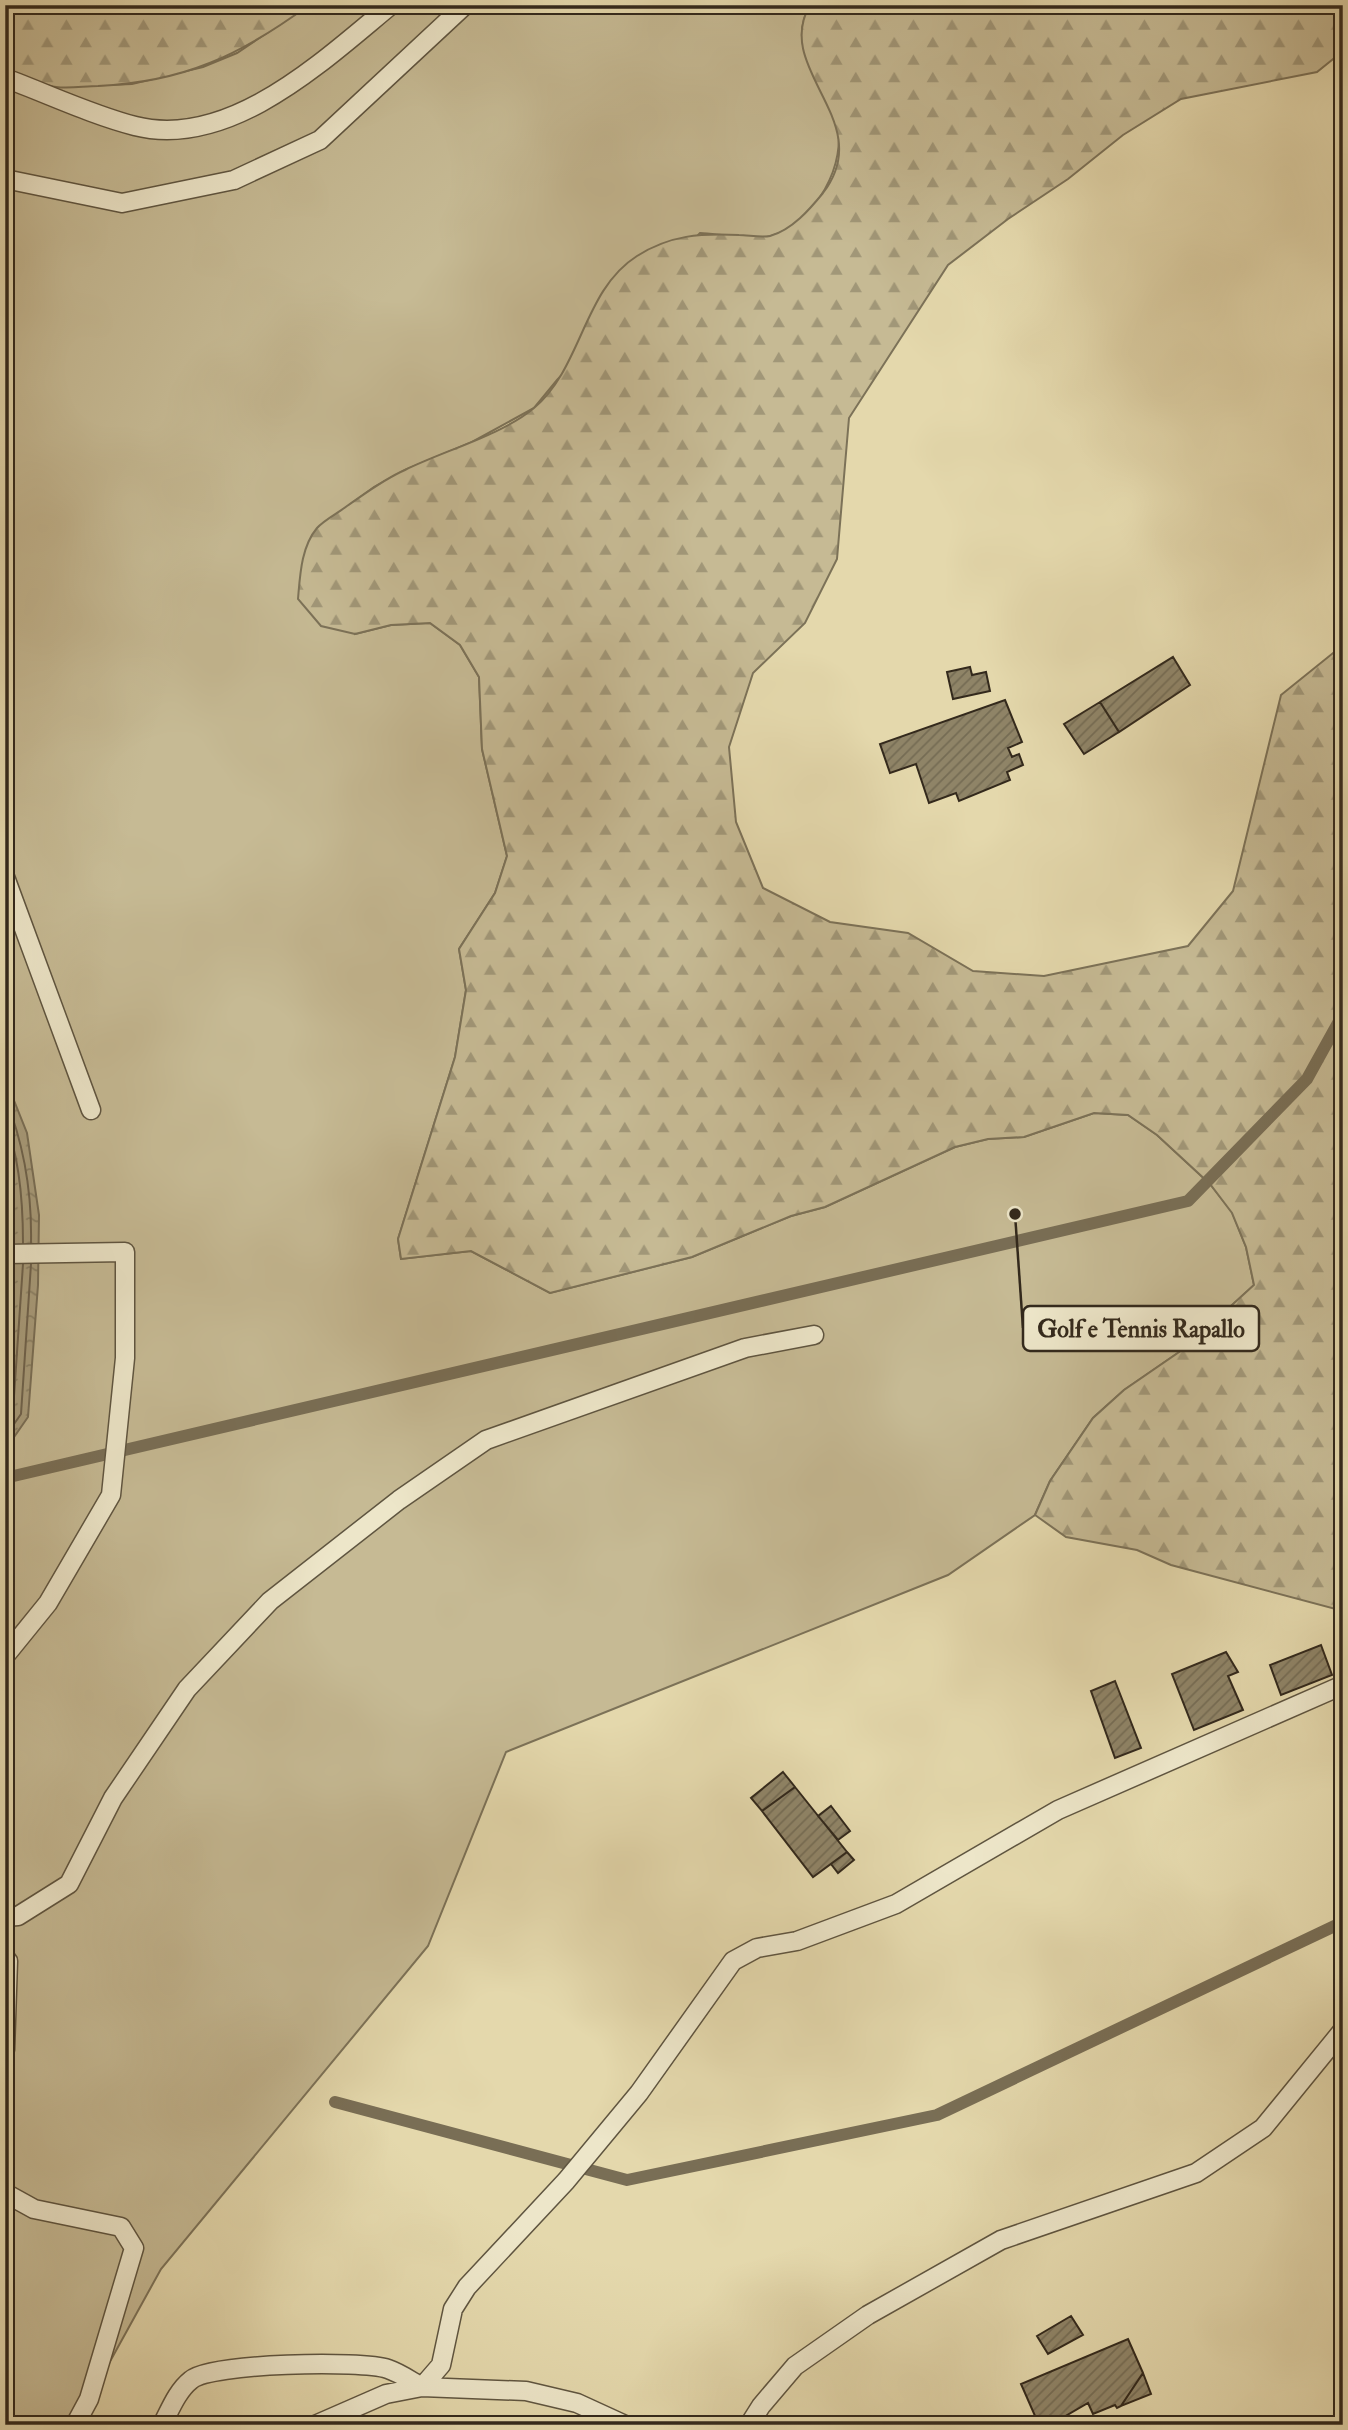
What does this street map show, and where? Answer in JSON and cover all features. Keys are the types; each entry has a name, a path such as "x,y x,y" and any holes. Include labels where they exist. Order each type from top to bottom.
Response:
{"lane":[{"path":"5,78 137,127 184,129 225,121 283,90 391,5"},
{"path":"5,179 122,203 234,180 320,140 466,5"},
{"path":"5,877 91,1110"},
{"path":"5,1254 125,1252 125,1358 111,1495 48,1603 5,1656"},
{"path":"5,1917 18,1916 69,1884 113,1798 187,1689 270,1601 399,1500 486,1440 745,1348 814,1335"},
{"path":"422,2387 441,2365 453,2309 467,2287 566,2181 639,2093 733,1961 757,1948 797,1941 896,1904 1058,1810 1343,1685"},
{"path":"5,1958 8,1961 5,2050"},
{"path":"749,2425 795,2365 868,2315 1001,2240 1196,2173 1263,2128 1343,2029"},
{"path":"5,2193 34,2209 121,2227 134,2248 89,2399 75,2425"},
{"path":"162,2425 180,2392 193,2377 248,2367 358,2364 389,2369 422,2387"},
{"path":"315,2425 386,2394 422,2387 526,2391 577,2403 625,2425"}],"green space":[{"path":"5,5 309,5 235,52 185,72 129,83 66,88 43,84 5,69"},
{"path":"309,5 810,5 803,21 804,50 830,105 839,137 833,172 825,189 802,218 771,236 700,233 557,380 534,408 472,442 405,470 374,487 317,529 355,634 391,625 430,623 460,645 479,677 482,749 507,856 495,893 459,949 466,990 455,1057 398,1239 401,1259 471,1251 550,1293 692,1257 791,1216 825,1207 955,1147 988,1139 1024,1137 1094,1113 1128,1115 1157,1135 1210,1184 1232,1212 1246,1247 1254,1285 1185,1348 1124,1390 1093,1418 1050,1481 1035,1515 948,1575 506,1752 428,1946 161,2269 75,2425 5,2425 5,69 56,87 132,84 203,67 237,53"},
{"path":"810,5 1343,5 1343,51 1317,72 1181,99 1123,135 1068,179 1008,219 948,265 849,418 837,559 805,623 753,673 729,747 736,822 763,888 830,922 908,933 973,971 1044,976 1188,946 1233,891 1281,695 1343,645 1343,1611 1171,1565 1137,1550 1066,1537 1035,1515 1050,1481 1093,1418 1124,1390 1185,1348 1254,1285 1246,1247 1232,1213 1210,1184 1157,1135 1128,1115 1094,1113 1024,1137 988,1139 955,1147 825,1207 791,1216 692,1257 550,1293 471,1251 401,1259 398,1239 455,1057 466,990 459,949 495,893 507,856 482,749 479,677 460,645 430,623 391,625 355,634 321,626 298,599 304,553 320,525 382,482 506,426 534,408 563,372 605,288 619,271 637,256 649,249 686,237 712,234 770,236 793,224 812,206 823,193 837,167 839,142 833,119 804,52 802,29"}],"water":[{"path":"5,1078 27,1133 39,1215 38,1285 28,1417 5,1450"}],"building":[{"path":"1173,657 1190,685 1119,732 1100,702"},
{"path":"970,667 972,675 986,672 990,691 953,699 947,672"},
{"path":"1005,700 1022,742 1008,748 1012,757 1019,754 1023,765 1007,772 1010,780 959,801 956,793 929,803 916,764 890,773 880,744"},
{"path":"1100,702 1119,732 1084,754 1064,724"},
{"path":"1321,1645 1332,1675 1281,1695 1270,1665"},
{"path":"1226,1652 1238,1672 1228,1676 1243,1710 1194,1730 1172,1674"},
{"path":"1115,1681 1141,1748 1115,1758 1091,1691"},
{"path":"783,1772 795,1787 762,1811 751,1798"},
{"path":"795,1787 847,1852 813,1877 762,1811"},
{"path":"831,1806 850,1831 838,1840 818,1816"},
{"path":"847,1852 854,1860 838,1873 831,1864"},
{"path":"1071,2316 1083,2335 1048,2354 1037,2336"},
{"path":"1128,2339 1143,2373 1121,2406 1117,2408 1115,2405 1093,2414 1088,2403 1050,2425 1039,2425 1021,2384"},
{"path":"1143,2373 1151,2394 1121,2406"}],"waterway":[{"path":"5,1478 1188,1201 1307,1079 1343,1014"},
{"path":"335,2102 627,2180 937,2115 1343,1922"}],"place":[{"name":"Golf e Tennis Rapallo","path":"1015,1214"}]}
